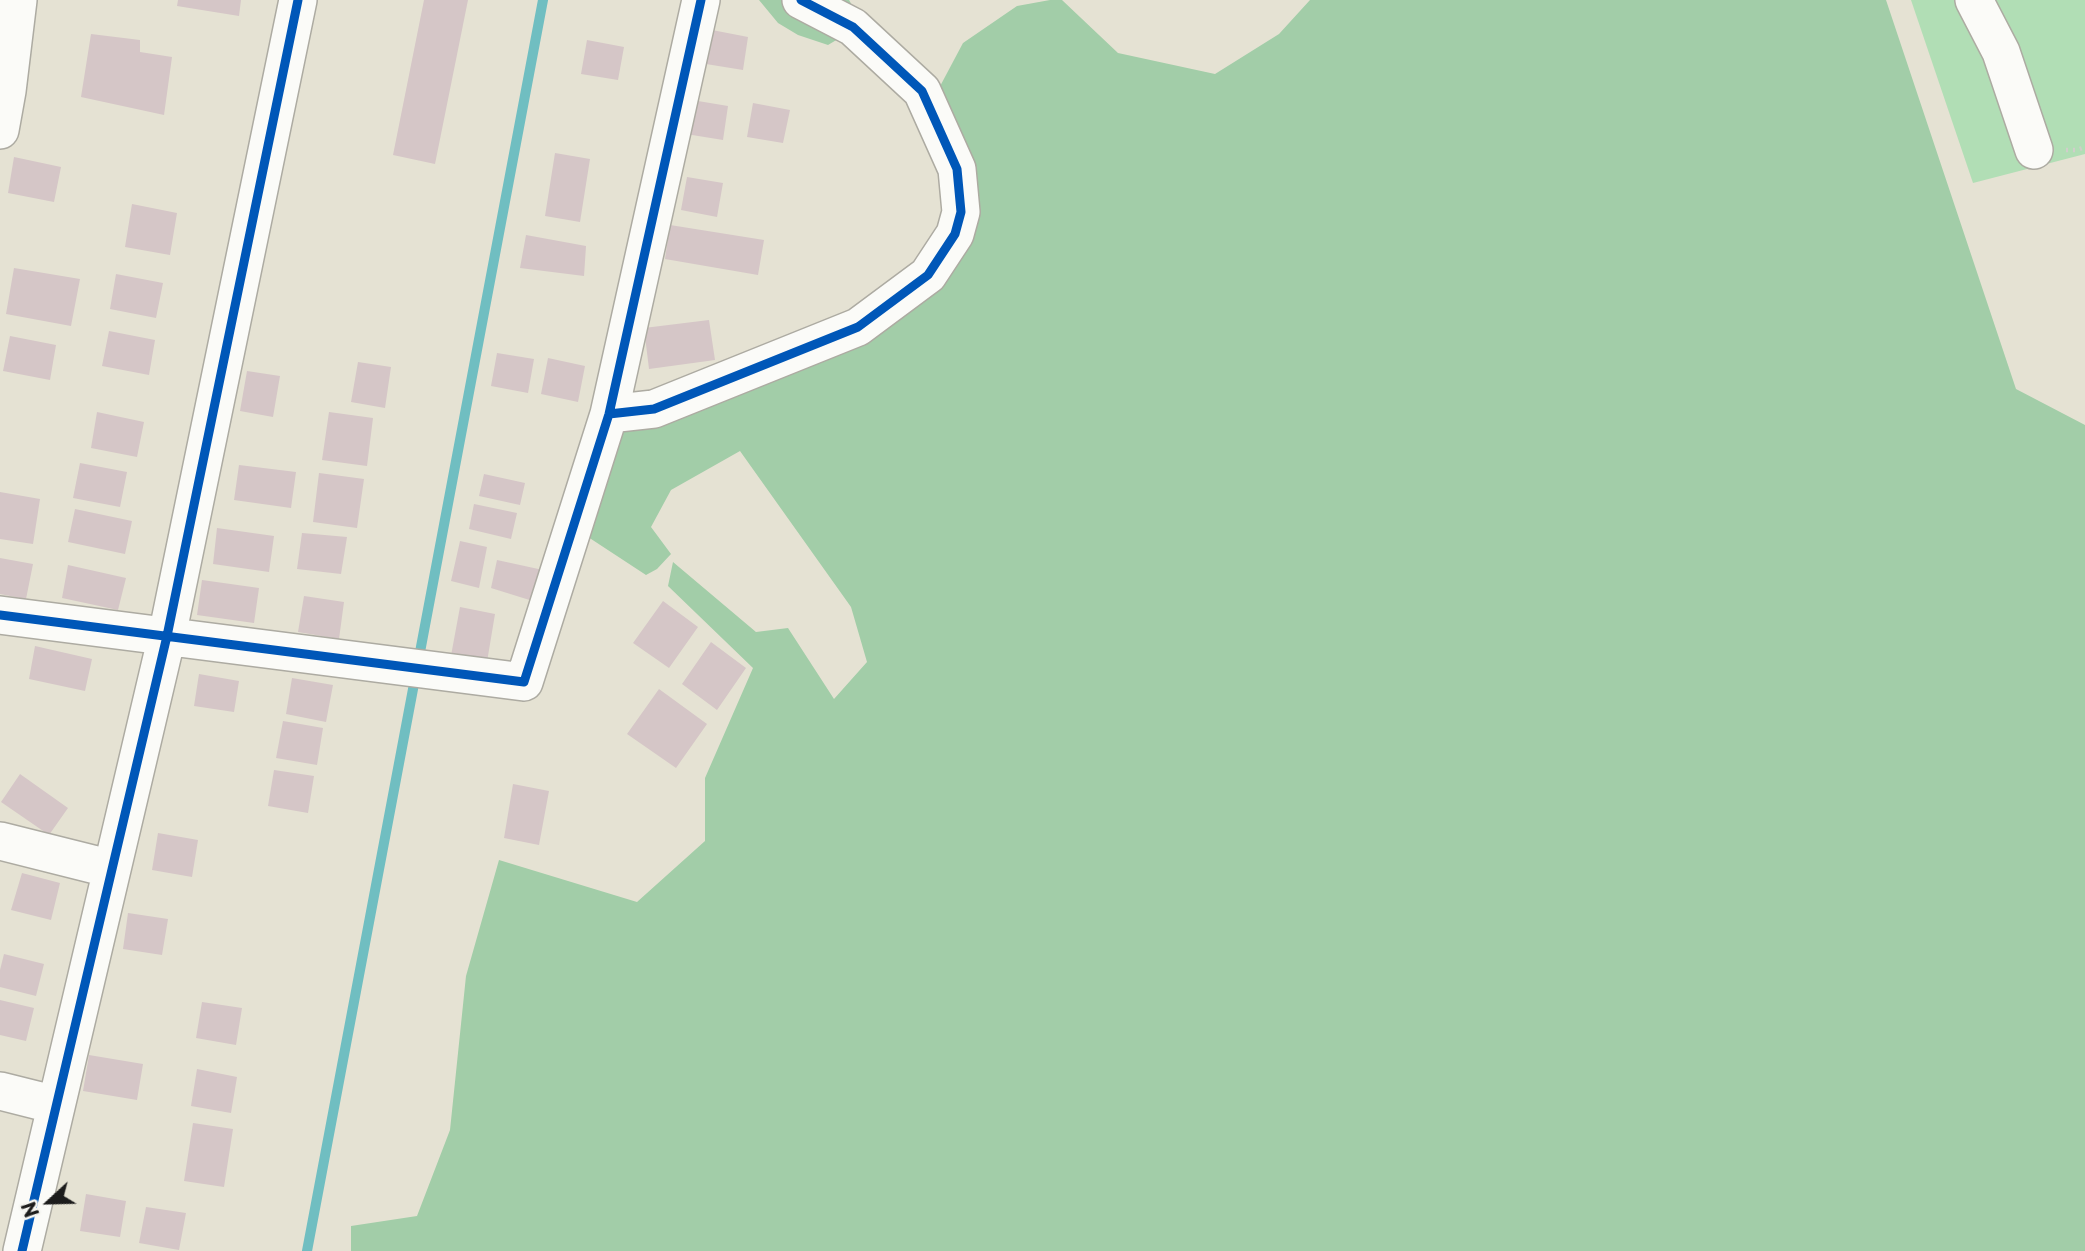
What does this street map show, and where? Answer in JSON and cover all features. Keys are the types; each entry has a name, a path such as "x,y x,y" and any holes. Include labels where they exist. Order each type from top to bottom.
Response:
{"street":[{"path":"0,130 18,0"},
{"path":"22,1251 166,636 298,0"},
{"path":"0,615 524,682 609,414 701,0"},
{"path":"609,414 654,409 858,327 928,275 955,234 961,212 957,169 922,91 853,27 801,0"},
{"path":"1974,0 2001,52 2034,150"},
{"path":"0,841 112,869"},
{"path":"0,1091 56,1105"}],"green space":[{"path":"759,0 849,0 863,24 828,45 798,35 778,23"},
{"path":"1062,0 1118,53 1215,74 1279,34 1310,0 1886,0 2016,389 2085,425 2085,1251 351,1251 351,1226 417,1216 450,1130 466,976 499,860 637,902 705,841 705,778 753,668 668,586 673,562 756,632 788,628 834,699 867,662 851,607 740,451 671,490 651,527 671,554 657,569 646,575 585,535 621,430 858,327 966,214 929,107 963,43 1017,6"},
{"path":"1911,0 2085,0 2085,154 1973,183"}],"building":[{"path":"178,0 241,0 239,16 177,6"},
{"path":"424,0 468,0 435,164 393,155"},
{"path":"712,30 748,37 743,70 706,64"},
{"path":"91,34 140,40 140,52 172,57 164,115 81,97"},
{"path":"587,40 624,47 618,80 581,74"},
{"path":"692,100 728,106 723,140 686,134"},
{"path":"753,103 790,110 783,143 747,137"},
{"path":"555,153 590,159 580,222 545,216"},
{"path":"14,157 61,167 54,202 8,193"},
{"path":"687,177 723,183 717,217 681,210"},
{"path":"132,204 177,213 170,255 125,247"},
{"path":"670,225 764,240 758,275 665,259"},
{"path":"526,235 586,246 584,276 520,268"},
{"path":"14,268 80,279 71,326 6,314"},
{"path":"116,274 163,283 156,318 110,309"},
{"path":"709,320 715,360 649,369 644,328"},
{"path":"109,331 155,340 149,375 102,366"},
{"path":"10,336 56,345 50,380 3,371"},
{"path":"497,353 534,359 528,393 491,386"},
{"path":"548,358 585,366 578,402 541,394"},
{"path":"358,362 391,367 385,408 351,402"},
{"path":"247,371 280,376 273,417 240,411"},
{"path":"97,412 144,422 137,457 91,448"},
{"path":"329,412 373,418 367,466 322,460"},
{"path":"80,463 127,472 120,507 73,498"},
{"path":"239,465 296,472 291,508 234,500"},
{"path":"319,473 364,479 357,528 313,522"},
{"path":"484,474 525,483 520,505 479,496"},
{"path":"0,492 40,499 33,544 0,539"},
{"path":"474,504 517,513 511,539 469,529"},
{"path":"75,509 132,521 125,554 68,542"},
{"path":"217,528 274,536 269,572 213,564"},
{"path":"302,533 347,537 341,574 297,569"},
{"path":"460,541 487,547 479,588 451,581"},
{"path":"0,558 33,564 26,599 0,594"},
{"path":"497,560 543,570 536,602 491,588"},
{"path":"68,565 126,578 118,610 62,598"},
{"path":"202,580 259,588 254,623 197,615"},
{"path":"304,596 344,602 339,639 298,632"},
{"path":"663,601 698,627 669,668 633,643"},
{"path":"460,607 495,614 486,668 450,661"},
{"path":"711,642 746,668 717,710 682,684"},
{"path":"35,646 92,659 85,691 29,679"},
{"path":"199,674 239,681 234,712 194,706"},
{"path":"292,678 333,685 326,722 286,714"},
{"path":"659,689 707,724 676,768 627,734"},
{"path":"283,721 323,728 317,765 276,758"},
{"path":"274,770 314,776 308,813 268,806"},
{"path":"20,774 68,808 49,835 1,802"},
{"path":"513,784 549,791 539,845 504,838"},
{"path":"158,833 198,840 192,877 152,870"},
{"path":"22,873 60,883 51,920 11,910"},
{"path":"128,913 168,919 162,955 123,949"},
{"path":"4,954 44,964 36,996 0,987"},
{"path":"0,1000 34,1008 26,1041 0,1035"},
{"path":"202,1002 242,1008 236,1045 196,1038"},
{"path":"89,1055 143,1064 137,1100 83,1091"},
{"path":"197,1069 237,1077 231,1113 191,1106"},
{"path":"193,1123 233,1129 224,1187 184,1181"},
{"path":"86,1194 126,1201 120,1237 80,1231"},
{"path":"146,1207 186,1213 179,1250 139,1243"}],"waterway":[{"path":"307,1251 543,0"}],"cycle path":[{"path":"22,1251 167,636 298,0"},
{"path":"0,615 524,682 609,414 701,0"},
{"path":"609,414 654,409 858,327 928,275 955,234 961,212 957,169 922,91 853,27 801,0"}]}
